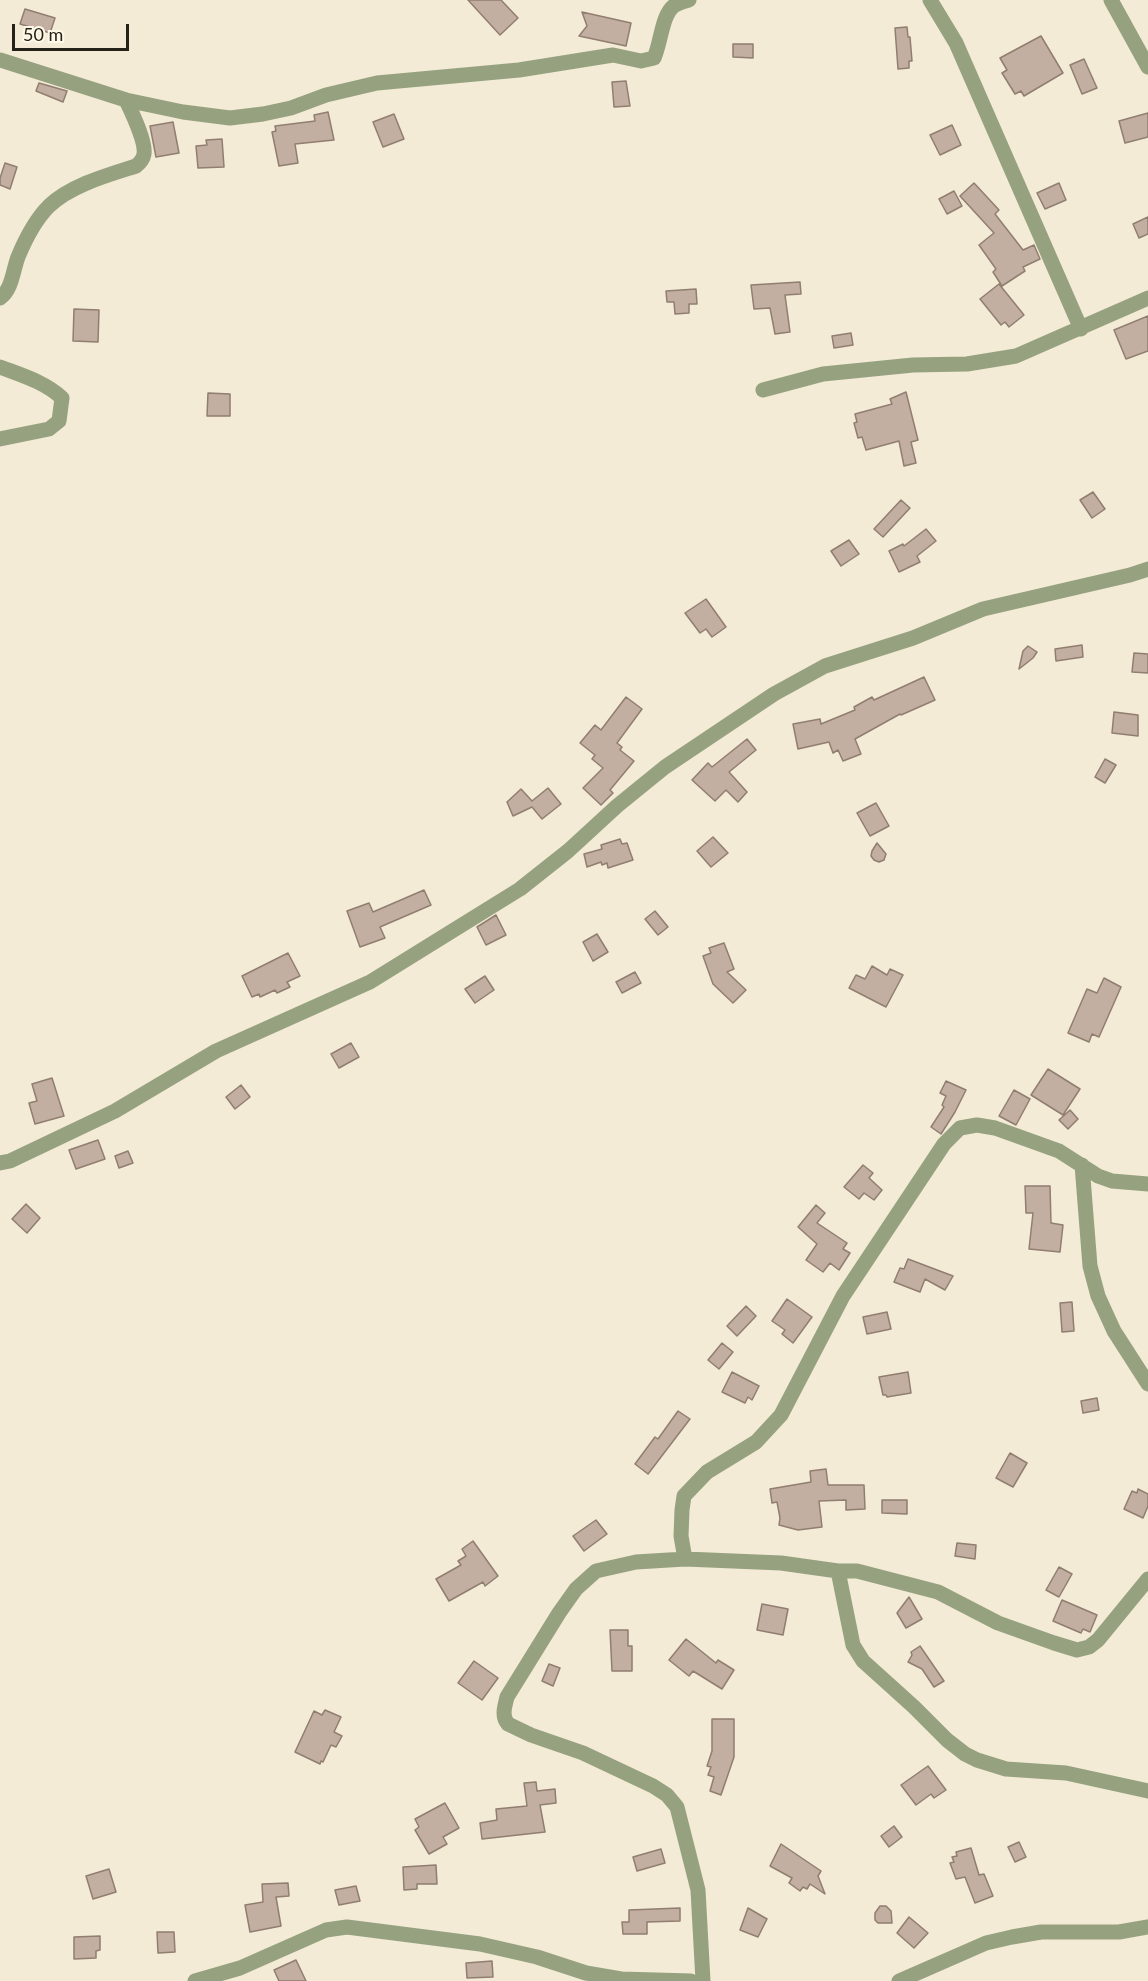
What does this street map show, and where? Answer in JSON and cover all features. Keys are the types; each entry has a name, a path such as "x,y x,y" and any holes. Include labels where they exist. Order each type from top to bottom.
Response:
{"street":[{"path":"0,60 126,100 183,112 230,118 282,110 326,95 377,83 519,70 613,55 641,61 654,58 668,12 675,4 689,0"},
{"path":"930,0 956,43 1081,328"},
{"path":"1111,0 1148,67"},
{"path":"0,298 8,290 18,258 32,229 49,206 66,194 141,162 145,152 144,146 126,100"},
{"path":"763,390 823,374 913,364 967,364 1016,356 1148,298"},
{"path":"0,367 36,381 54,390 62,398 59,421 49,429 0,439"},
{"path":"0,1163 10,1161 115,1112 216,1051 370,982 520,889 568,851 617,806 665,767 774,694 825,666 913,638 983,609 1130,575 1148,568"},
{"path":"685,1559 681,1536 681,1510 684,1496 707,1472 756,1442 781,1415 843,1296 944,1144 960,1128 976,1125 995,1128 1059,1151 1098,1176 1112,1181 1148,1184"},
{"path":"1082,1166 1089,1266 1098,1296 1114,1331 1148,1384"},
{"path":"703,1981 699,1890 677,1807 668,1796 653,1786 583,1753 523,1731 508,1724 504,1718 507,1697 576,1589 596,1571 636,1562 685,1559 781,1563 838,1571 857,1571 899,1580 938,1592 998,1623 1077,1650 1089,1647 1098,1640 1148,1579"},
{"path":"838,1571 853,1646 863,1660 947,1740 965,1754 977,1760 1006,1768 1066,1773 1148,1791"},
{"path":"195,1981 240,1968 326,1930 347,1927 480,1944 621,1979 691,1981"},
{"path":"899,1981 986,1942 1041,1932 1119,1932 1148,1927"}],"building":[{"path":"468,0 501,0 518,18 500,35"},
{"path":"25,9 55,18 50,33 20,24"},
{"path":"582,12 631,23 626,46 579,36 587,26"},
{"path":"907,27 912,61 909,61 909,68 898,69 895,28"},
{"path":"1041,36 1063,73 1024,96 1021,91 1015,94 1002,73 1007,70 1000,58"},
{"path":"733,44 753,44 753,58 733,57"},
{"path":"1084,59 1097,88 1082,94 1070,65"},
{"path":"626,81 630,106 614,107 612,82"},
{"path":"39,83 67,91 63,102 36,91"},
{"path":"328,112 334,140 295,144 298,163 279,166 272,132 276,131 275,126 315,121 314,115"},
{"path":"1148,113 1148,137 1125,143 1119,121"},
{"path":"394,114 404,139 383,147 373,122"},
{"path":"173,122 179,153 156,157 150,126"},
{"path":"952,125 961,145 940,155 930,135"},
{"path":"222,139 224,167 198,168 196,146 207,145 206,140"},
{"path":"5,163 17,167 10,189 0,185"},
{"path":"974,183 999,210 995,214 1023,250 1034,245 1040,259 1023,267 1025,271 1002,286 993,272 996,269 979,245 994,233 960,196"},
{"path":"1059,183 1066,200 1045,209 1037,193"},
{"path":"954,191 962,206 947,214 939,199"},
{"path":"1148,217 1148,234 1139,238 1133,224"},
{"path":"800,282 801,294 785,295 790,332 775,334 770,308 754,309 751,285"},
{"path":"999,284 1024,315 1009,327 1005,322 1001,325 980,299"},
{"path":"696,289 697,304 689,304 689,313 675,314 674,302 667,302 666,291"},
{"path":"74,309 99,310 98,342 73,341"},
{"path":"1148,316 1148,351 1126,359 1114,330"},
{"path":"851,333 853,345 834,348 832,336"},
{"path":"906,392 918,440 911,442 916,463 904,466 899,441 866,450 862,437 858,438 854,423 857,422 855,414 892,404 890,399"},
{"path":"208,393 230,394 230,416 207,416"},
{"path":"1093,492 1105,509 1092,518 1080,500"},
{"path":"901,500 910,508 883,537 874,529"},
{"path":"926,529 936,541 917,556 920,562 899,572 889,551 903,544 904,546"},
{"path":"849,540 859,554 841,566 831,551"},
{"path":"706,599 726,627 712,637 706,629 700,633 685,613"},
{"path":"1082,645 1083,657 1056,661 1055,649"},
{"path":"1028,646 1037,652 1019,669 1023,651"},
{"path":"1134,653 1148,654 1148,673 1132,672"},
{"path":"924,677 935,700 900,714 855,739 861,754 843,761 838,750 833,753 829,742 798,749 793,724 820,719 821,724 855,710 854,707 872,697 874,700"},
{"path":"626,697 642,709 617,743 622,747 620,750 634,761 610,790 613,793 601,805 583,788 603,768 592,759 595,755 580,743 595,725 601,730"},
{"path":"1114,712 1138,715 1138,736 1112,733"},
{"path":"747,739 756,750 729,772 747,792 738,802 726,790 715,801 692,780 708,763 712,767"},
{"path":"1105,759 1116,765 1105,783 1095,777"},
{"path":"548,788 561,804 542,819 532,807 513,816 507,802 521,789 532,801"},
{"path":"876,803 889,826 870,836 857,813"},
{"path":"713,837 728,853 711,867 697,851"},
{"path":"620,839 622,844 627,843 633,860 608,868 607,863 602,865 601,862 587,867 584,854 602,849 601,845"},
{"path":"877,843 886,854 884,860 879,862 871,856"},
{"path":"424,890 431,905 380,927 385,938 360,947 347,911 369,903 373,912"},
{"path":"655,911 668,927 658,935 645,919"},
{"path":"496,915 506,935 486,945 477,927"},
{"path":"597,934 608,952 593,961 583,942"},
{"path":"724,943 734,969 727,972 746,990 733,1003 713,984 703,956 711,953 709,948"},
{"path":"288,953 300,976 287,982 290,987 277,993 275,990 260,997 259,994 252,997 242,976"},
{"path":"872,966 887,975 890,969 903,975 886,1007 849,988 856,975 865,979"},
{"path":"635,972 641,983 622,993 616,982"},
{"path":"485,976 494,990 475,1003 465,989"},
{"path":"1104,978 1121,987 1099,1037 1092,1034 1089,1042 1068,1033 1087,989 1097,993"},
{"path":"351,1043 359,1057 339,1068 331,1054"},
{"path":"1048,1069 1080,1089 1063,1115 1031,1095"},
{"path":"52,1078 64,1116 35,1124 29,1103 37,1101 32,1084"},
{"path":"946,1081 966,1090 941,1134 931,1127 944,1107 942,1105 946,1096 940,1093"},
{"path":"241,1085 250,1097 235,1109 226,1097"},
{"path":"1014,1090 1030,1099 1016,1125 999,1116"},
{"path":"1070,1110 1078,1119 1068,1129 1059,1120"},
{"path":"98,1140 105,1159 76,1169 69,1150"},
{"path":"128,1151 133,1163 119,1168 115,1156"},
{"path":"863,1165 873,1173 869,1178 882,1190 874,1200 864,1193 859,1199 844,1187"},
{"path":"1025,1186 1050,1186 1051,1223 1063,1225 1060,1252 1029,1249 1033,1213 1026,1213"},
{"path":"26,1204 40,1218 27,1233 12,1219"},
{"path":"816,1205 825,1213 817,1223 847,1243 843,1249 850,1253 839,1270 830,1263 823,1272 806,1260 817,1244 798,1227"},
{"path":"908,1259 953,1276 945,1290 925,1279 920,1292 894,1282 900,1268 904,1269"},
{"path":"787,1299 812,1317 793,1343 782,1334 785,1330 772,1321"},
{"path":"1072,1302 1074,1331 1062,1332 1060,1303"},
{"path":"746,1306 756,1316 737,1336 727,1326"},
{"path":"887,1312 891,1329 867,1334 863,1317"},
{"path":"722,1343 733,1352 719,1369 708,1360"},
{"path":"732,1372 759,1386 752,1400 748,1397 745,1403 722,1392"},
{"path":"908,1372 911,1393 887,1397 883,1395 879,1377"},
{"path":"1097,1398 1099,1410 1083,1413 1081,1401"},
{"path":"678,1411 690,1419 648,1474 635,1464 655,1437 658,1439"},
{"path":"1010,1453 1027,1463 1013,1487 996,1478"},
{"path":"826,1469 828,1485 864,1485 865,1509 846,1510 846,1500 819,1501 822,1527 798,1530 779,1525 777,1502 772,1503 770,1489 811,1482 810,1471"},
{"path":"1138,1489 1148,1494 1148,1506 1143,1518 1124,1509 1132,1491 1137,1493"},
{"path":"882,1500 907,1500 907,1514 882,1513"},
{"path":"596,1520 607,1534 584,1551 573,1536"},
{"path":"473,1541 498,1576 485,1586 483,1582 449,1601 436,1579 461,1565 458,1561 466,1556 462,1549"},
{"path":"957,1543 976,1545 975,1559 955,1556"},
{"path":"1059,1567 1072,1574 1059,1597 1046,1590"},
{"path":"909,1597 922,1619 906,1628 897,1613"},
{"path":"1062,1600 1097,1615 1090,1632 1083,1629 1081,1633 1053,1621"},
{"path":"762,1604 788,1609 783,1635 757,1630"},
{"path":"610,1630 628,1630 628,1646 632,1646 632,1671 612,1671"},
{"path":"686,1639 716,1663 718,1660 734,1670 722,1689 693,1671 689,1676 669,1660"},
{"path":"920,1646 944,1681 934,1687 922,1669 908,1662 912,1655 911,1652"},
{"path":"474,1661 498,1678 482,1700 458,1683"},
{"path":"549,1664 560,1668 553,1686 542,1681"},
{"path":"325,1710 341,1717 334,1732 342,1736 336,1747 331,1745 320,1764 295,1752 314,1711 322,1715"},
{"path":"712,1719 734,1719 734,1757 721,1795 710,1791 714,1777 708,1775 711,1767 707,1766 712,1751"},
{"path":"928,1766 946,1790 934,1798 931,1794 916,1805 901,1785"},
{"path":"536,1782 537,1791 555,1789 556,1803 540,1805 545,1832 482,1839 480,1823 497,1820 496,1809 527,1806 524,1783"},
{"path":"445,1803 459,1828 443,1837 447,1844 429,1854 415,1830 419,1827 415,1819"},
{"path":"894,1826 902,1837 889,1847 881,1836"},
{"path":"1019,1842 1026,1857 1015,1862 1008,1847"},
{"path":"781,1844 821,1871 818,1876 825,1894 810,1884 807,1889 803,1887 800,1891 789,1883 792,1878 770,1866"},
{"path":"971,1848 979,1875 984,1874 993,1896 975,1903 965,1877 956,1879 950,1863 954,1862 952,1857 957,1856 956,1852"},
{"path":"661,1849 665,1863 637,1871 633,1857"},
{"path":"436,1865 437,1884 417,1884 417,1889 404,1890 403,1867"},
{"path":"109,1869 116,1892 93,1899 86,1876"},
{"path":"288,1883 289,1896 276,1897 281,1926 250,1932 245,1905 263,1902 262,1884"},
{"path":"356,1886 360,1901 339,1905 335,1890"},
{"path":"880,1906 886,1906 891,1911 892,1923 878,1923 875,1920 875,1913"},
{"path":"680,1908 680,1921 647,1922 647,1934 623,1934 622,1922 629,1922 629,1910"},
{"path":"748,1908 767,1919 758,1937 740,1930"},
{"path":"909,1917 928,1933 914,1948 897,1933"},
{"path":"157,1932 174,1932 175,1952 158,1953"},
{"path":"100,1936 100,1950 96,1951 96,1958 74,1959 74,1937"},
{"path":"296,1960 306,1981 279,1981 274,1970"},
{"path":"492,1961 493,1977 467,1978 466,1963"}]}
